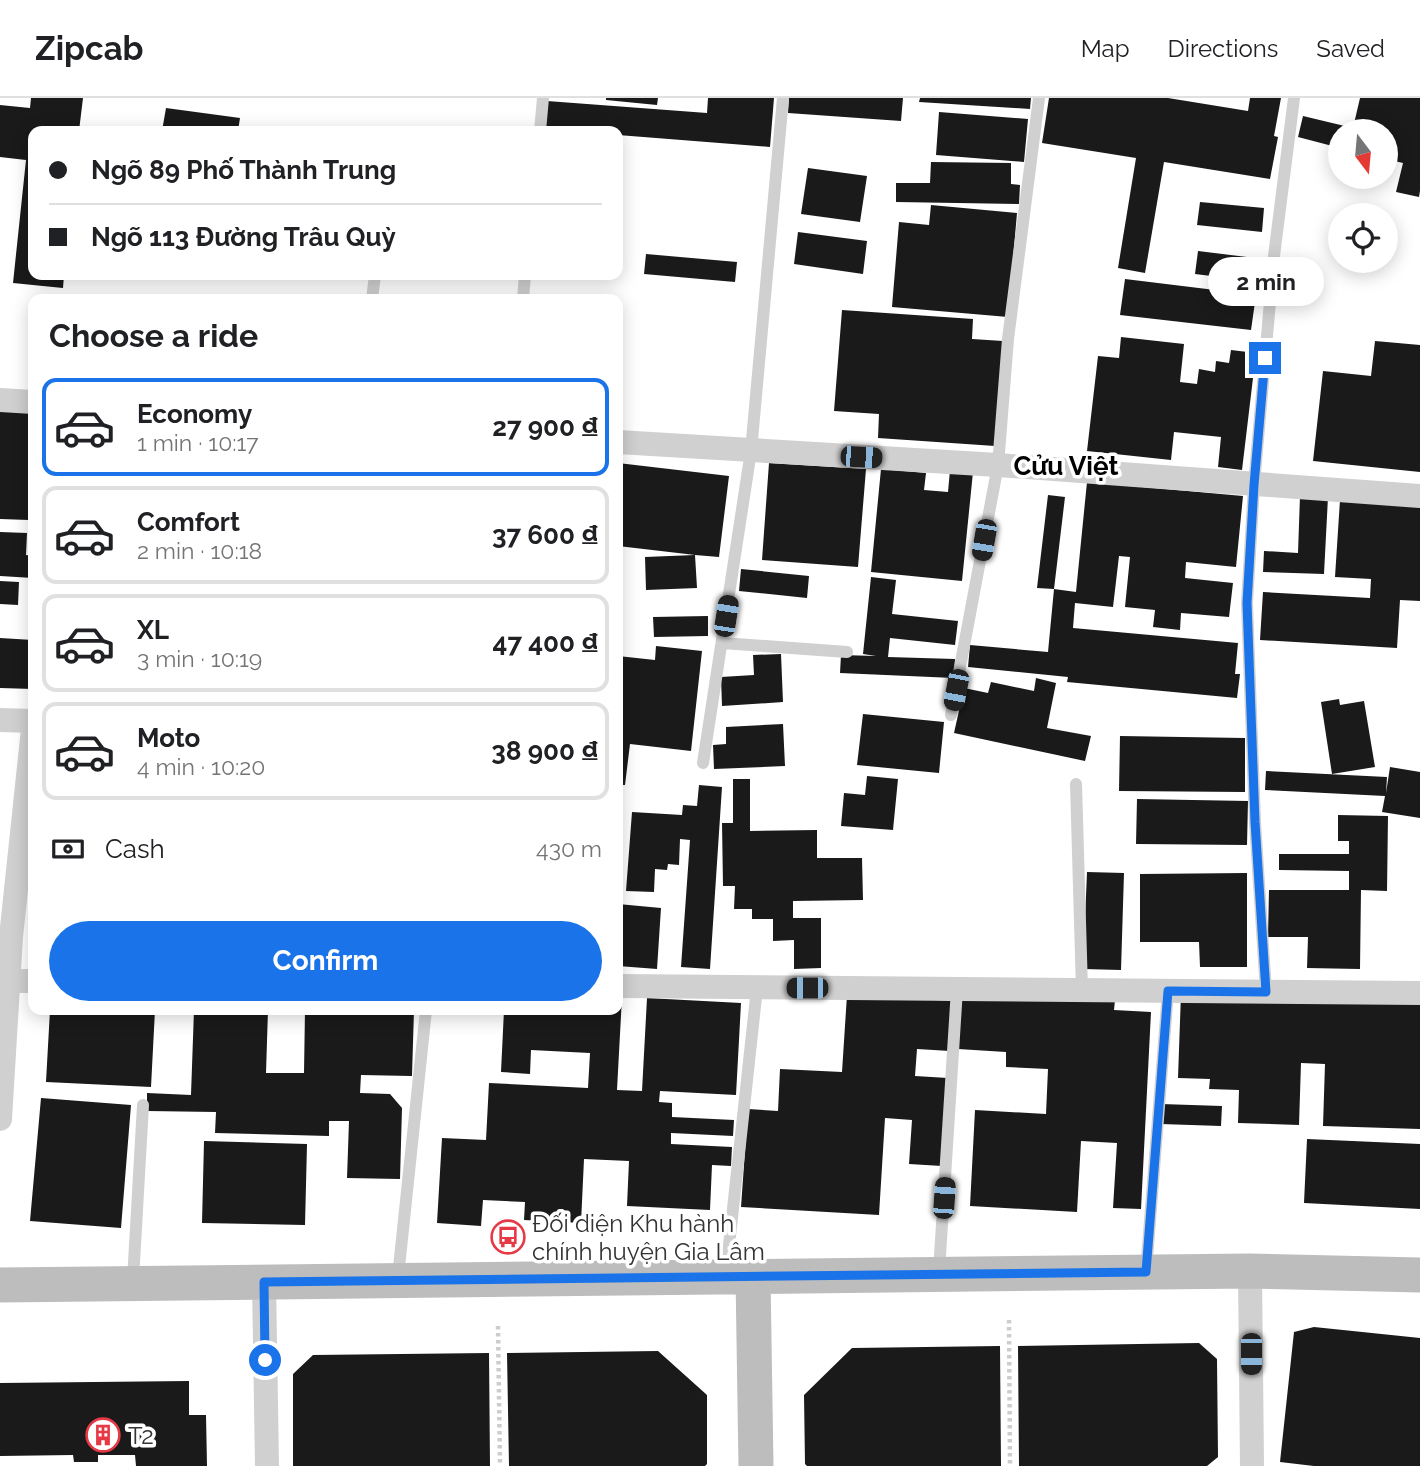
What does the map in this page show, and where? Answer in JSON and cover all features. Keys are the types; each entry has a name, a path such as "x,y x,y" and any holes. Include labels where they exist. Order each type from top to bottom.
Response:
{"main road":[{"path":"0,1285 1250,1271 1420,1275"},
{"path":"739,1277 756,1466"}],"street":[{"path":"0,400 28,402"},
{"path":"623,442 1420,496"},
{"path":"0,720 28,721"},
{"path":"0,1119 8,981 5,938 28,810"},
{"path":"8,981 28,981"},
{"path":"623,986 1420,993"},
{"path":"1250,1271 1252,1466"},
{"path":"264,1282 267,1466"}],"lane":[{"path":"540,126 543,98"},
{"path":"703,764 751,451 783,98"},
{"path":"951,715 998,466 1008,339 1039,98"},
{"path":"1266,992 1255,822 1247,603 1254,485 1274,256 1294,98"},
{"path":"722,643 847,652"},
{"path":"1076,784 1083,990"},
{"path":"739,1277 757,988"},
{"path":"939,1275 957,989"},
{"path":"1146,1272 1168,991"},
{"path":"398,1280 425,1015"},
{"path":"133,1283 143,1105"}],"path":[{"path":"1009,1320 1010,1466"},
{"path":"498,1326 500,1466"}],"building":[{"path":"31,98 83,98 80,126 28,126 28,280 64,280 63,288 13,283 26,160 0,157 0,105 30,108"},
{"path":"606,98 658,98 657,105"},
{"path":"708,98 774,98 770,147 623,135 623,126 544,126 547,101 707,113"},
{"path":"789,98 903,98 901,121 788,113"},
{"path":"920,98 1031,98 1030,109 919,102"},
{"path":"1049,98 1168,98 1248,111 1250,98 1281,98 1274,136 1278,137 1270,179 1164,162 1145,273 1118,268 1136,158 1042,143"},
{"path":"1360,98 1420,98 1419,197 1396,192 1403,163 1398,162 1398,119 1355,119"},
{"path":"166,108 240,118 239,126 163,126"},
{"path":"939,112 1028,119 1024,162 936,155"},
{"path":"1303,116 1328,122 1328,145 1298,137"},
{"path":"931,162 1011,163 1011,184 1020,185 1019,204 896,202 896,183 930,183"},
{"path":"808,168 867,176 860,222 801,214"},
{"path":"1200,202 1264,208 1262,232 1197,225"},
{"path":"931,205 1017,213 1008,317 892,307 899,222 929,225"},
{"path":"798,232 867,241 863,274 794,264"},
{"path":"1198,251 1255,258 1252,281 1195,274"},
{"path":"646,254 737,262 735,282 644,274"},
{"path":"1125,279 1256,295 1251,330 1120,315"},
{"path":"842,310 973,319 972,339 1003,341 995,446 878,438 879,414 834,411"},
{"path":"1121,337 1184,344 1180,382 1197,384 1199,369 1215,372 1216,361 1229,363 1231,350 1256,353 1242,470 1218,467 1221,437 1174,432 1171,460 1087,451 1098,356 1119,358"},
{"path":"1375,341 1420,345 1420,472 1313,461 1323,371 1371,376"},
{"path":"0,406 28,407 28,520 0,519"},
{"path":"769,463 866,469 858,567 762,560"},
{"path":"623,464 729,476 719,557 623,547"},
{"path":"881,469 926,473 924,490 948,492 950,470 973,472 962,581 871,572"},
{"path":"1087,482 1243,496 1236,567 1186,562 1185,578 1233,583 1229,617 1181,613 1180,630 1153,627 1155,610 1125,607 1130,557 1119,556 1113,607 1075,603 1073,628 1238,643 1235,674 1240,674 1237,698 1067,682 1068,677 968,667 970,645 1048,652 1054,589 1076,592"},
{"path":"1048,495 1065,497 1054,589 1037,588"},
{"path":"1300,496 1328,497 1324,574 1263,572 1264,551 1298,553"},
{"path":"1340,500 1420,505 1420,601 1400,600 1397,648 1260,640 1263,592 1370,598 1371,579 1335,577"},
{"path":"0,532 27,533 28,578 0,576"},
{"path":"695,555 697,588 646,590 645,557"},
{"path":"741,569 809,576 807,598 739,591"},
{"path":"871,577 896,580 892,614 958,621 955,645 890,638 888,657 955,659 954,678 840,673 841,655 876,656 863,654"},
{"path":"0,581 19,582 18,605 0,604"},
{"path":"708,616 708,636 654,637 653,617"},
{"path":"0,638 28,640 28,689 0,688"},
{"path":"656,646 702,651 691,751 630,744 623,785 623,657 655,660"},
{"path":"781,654 783,702 722,706 721,677 754,675 753,655"},
{"path":"1036,678 1056,683 1047,728 1091,736 1085,761 954,733 964,688 988,693 991,682 1034,691"},
{"path":"1339,699 1340,705 1364,701 1375,767 1332,774 1321,702"},
{"path":"863,714 944,722 939,773 857,765"},
{"path":"783,724 785,766 714,769 713,745 726,744 726,727"},
{"path":"1120,736 1245,738 1245,792 1119,791"},
{"path":"1390,767 1420,772 1420,818 1382,812 1385,796 1265,790 1266,771 1387,777 1386,793"},
{"path":"867,776 898,779 893,830 841,826 844,793 865,795"},
{"path":"733,779 750,779 750,831 817,830 817,858 862,858 863,900 793,901 793,918 821,918 821,968 794,969 794,940 773,941 773,919 752,919 752,909 734,909 735,886 723,886 722,823 733,823"},
{"path":"699,785 722,787 710,969 681,967 690,840 680,839 679,865 668,864 667,870 655,869 654,892 626,891 632,812 682,815 683,805 697,806"},
{"path":"1137,799 1248,801 1247,845 1136,844"},
{"path":"1338,815 1388,816 1387,891 1361,890 1360,969 1307,968 1308,937 1268,937 1269,890 1349,890 1349,871 1279,870 1279,854 1349,854 1349,841 1338,841"},
{"path":"1087,872 1124,873 1121,970 1083,969"},
{"path":"1247,873 1247,967 1200,967 1199,942 1140,942 1140,874"},
{"path":"623,904 661,908 657,969 623,966"},
{"path":"961,993 1115,1000 1114,1010 1151,1012 1141,1209 1113,1208 1117,1143 1081,1141 1077,1212 970,1206 975,1110 1046,1114 1048,1069 1006,1067 1006,1052 958,1049"},
{"path":"1181,993 1420,1002 1420,1129 1323,1126 1325,1064 1301,1063 1299,1125 1238,1123 1239,1090 1209,1089 1210,1079 1178,1078"},
{"path":"847,995 953,1001 950,1051 917,1049 915,1076 948,1078 942,1166 909,1164 912,1120 885,1118 879,1215 741,1207 748,1109 778,1111 780,1069 842,1072"},
{"path":"647,998 741,1003 736,1095 660,1091 659,1102 672,1103 672,1117 734,1120 733,1136 671,1133 671,1144 732,1147 731,1166 712,1165 710,1210 627,1206 629,1161 584,1159 581,1223 524,1220 525,1202 483,1200 481,1226 437,1223 442,1138 486,1140 489,1083 588,1088 590,1053 531,1050 530,1074 501,1072 504,1015 621,1015 617,1090 642,1091"},
{"path":"50,1015 155,1015 151,1087 46,1082"},
{"path":"194,1015 268,1015 266,1073 304,1073 305,1015 414,1015 412,1076 361,1075 360,1093 390,1094 402,1108 400,1179 347,1178 349,1121 329,1121 329,1136 215,1133 216,1112 147,1111 147,1093 191,1095"},
{"path":"41,1098 131,1105 121,1228 30,1221"},
{"path":"1161,1104 1222,1106 1221,1126 1161,1124"},
{"path":"1307,1139 1420,1144 1420,1209 1304,1203"},
{"path":"204,1141 307,1144 305,1225 202,1223"},
{"path":"1314,1327 1420,1338 1420,1466 1314,1466 1280,1462 1294,1332"},
{"path":"1199,1343 1217,1359 1218,1457 1207,1466 1019,1466 1018,1346"},
{"path":"1000,1346 1001,1466 805,1464 804,1395 852,1348"},
{"path":"658,1351 707,1395 705,1466 509,1466 507,1353"},
{"path":"489,1353 490,1466 293,1466 293,1374 313,1355"},
{"name":"T2","path":"189,1381 189,1415 206,1415 207,1466 136,1466 135,1455 98,1455 98,1462 74,1462 73,1455 0,1456 0,1383"}],"place":[{"name":"Đối diện Khu hành chính huyện Gia Lâm","path":"508,1237"},
{"name":"T2","path":"103,1435"}],"district":[{"name":"Cửu Việt","path":"1066,466"}],"route":[{"path":"265,1360 264,1282 1146,1272 1168,991 1266,992 1255,822 1247,603 1265,358"}]}
